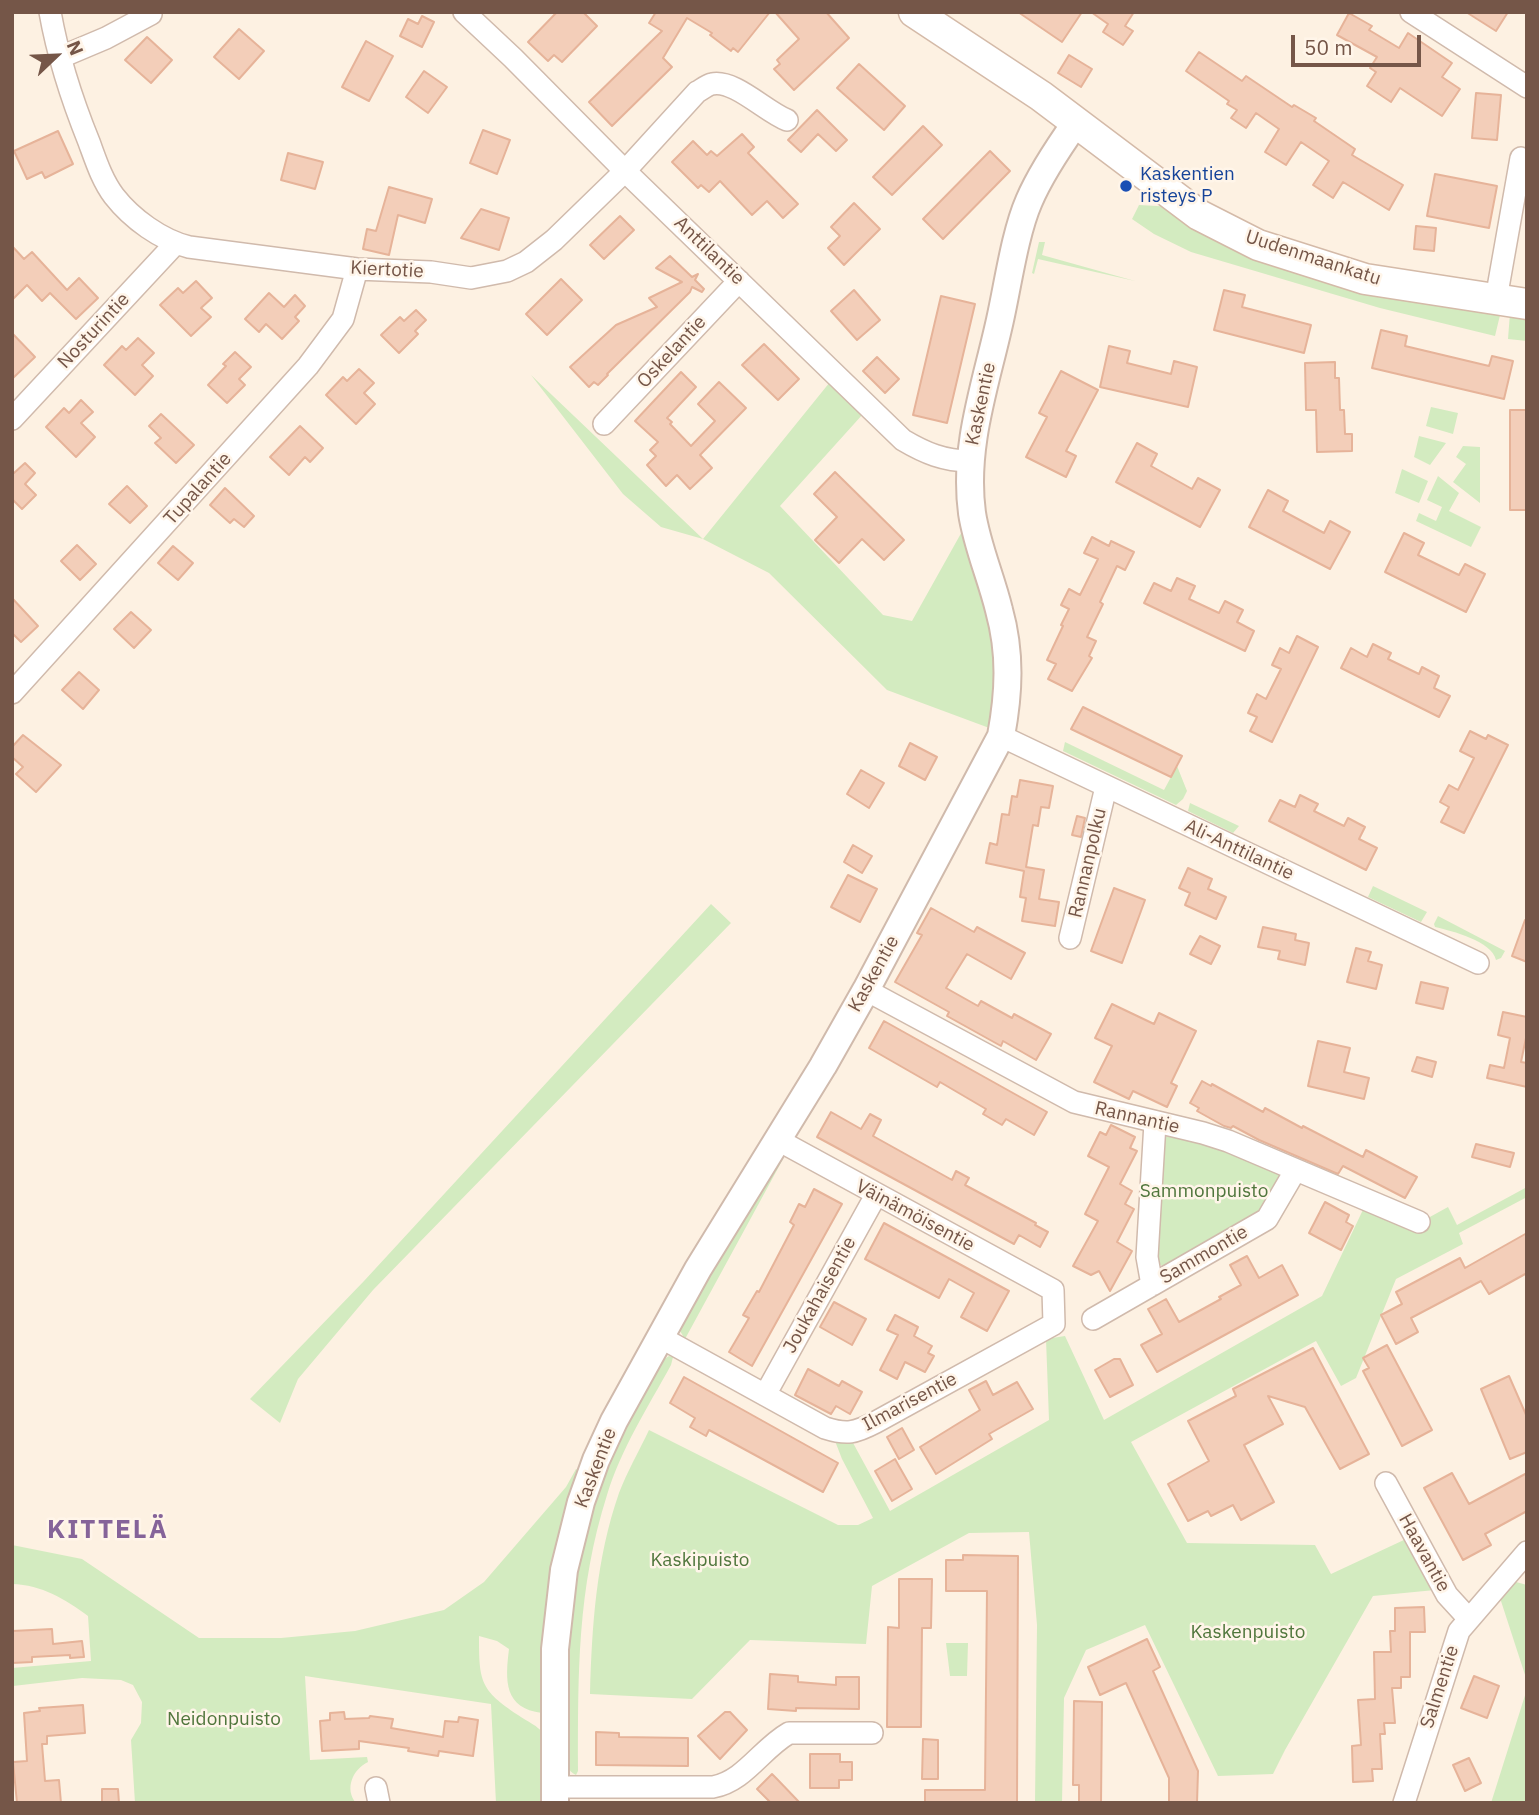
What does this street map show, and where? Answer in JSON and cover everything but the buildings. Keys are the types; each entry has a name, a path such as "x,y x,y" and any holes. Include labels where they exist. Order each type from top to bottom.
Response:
{"main road":[{"name":"Uudenmaankatu","path":"914,12 1041,96 1199,215 1258,245 1365,279 1527,304"}],"street":[{"name":"Kiertotie","path":"50,12 75,108 100,172 114,195 132,215 175,244 357,269 431,272 471,278 507,271 537,255 625,171 697,92 712,84 725,84 787,120"},
{"name":"Anttilantie","path":"464,12 903,440 927,454 953,461 970,461"},
{"path":"1411,12 1527,87"},
{"path":"61,58 151,14"},
{"name":"Kaskentie","path":"555,1795 555,1649 564,1570 581,1502 596,1460 698,1269 866,990 1001,736 1007,701 1009,660 999,609 979,546 973,515 969,484 972,433 1027,206 1046,168 1075,124"},
{"path":"1496,299 1521,158"},
{"name":"Nosturintie","path":"12,419 175,244"},
{"name":"Tupalantie","path":"12,693 308,366 343,319 357,269"},
{"name":"Oskelantie","path":"604,424 739,281"},
{"name":"Ali-Anttilantie","path":"1001,736 1478,963"},
{"name":"Rannanpolku","path":"1070,938 1106,787"},
{"name":"Rannantie","path":"866,990 1074,1102 1203,1133 1295,1171 1310,1174 1419,1222"},
{"path":"1152,1285 1147,1258 1154,1123"},
{"name":"Väinämöisentie","path":"778,1140 1053,1290"},
{"name":"Sammontie","path":"1093,1319 1267,1219 1295,1171"},
{"name":"Joukahaisentie","path":"765,1395 876,1195"},
{"name":"Ilmarisentie","path":"660,1337 825,1428 842,1433 859,1431 1054,1324 1053,1290"},
{"name":"Haavantie","path":"1386,1483 1447,1595 1469,1619"},
{"name":"Salmentie","path":"1404,1803 1453,1643 1469,1619 1527,1552"},
{"path":"555,1795 713,1787 728,1784 778,1739 789,1733 872,1733"}],"green space":[{"path":"1139,205 1174,207 1501,311 1495,336 1380,308 1191,252 1154,234 1132,219"},
{"path":"1039,242 1045,242 1042,255 1135,281 1038,259 1034,274 1032,273"},
{"path":"1510,313 1527,316 1527,341 1508,339"},
{"path":"531,375 703,539 661,527 623,494"},
{"path":"830,382 863,414 780,506 883,615 912,621 964,528 1000,652 992,729 887,690 769,573 703,539"},
{"path":"1431,407 1458,413 1453,434 1426,426"},
{"path":"1419,436 1446,443 1430,465 1414,457"},
{"path":"1463,446 1480,447 1480,503 1453,482 1466,464 1456,457"},
{"path":"1402,469 1428,481 1419,503 1395,493"},
{"path":"1438,476 1459,493 1449,511 1481,527 1471,547 1416,521 1419,513 1436,521 1442,507 1427,500"},
{"path":"1065,742 1164,790 1177,766 1187,791 1176,805 1063,751"},
{"path":"1190,803 1239,826 1233,833 1188,811"},
{"path":"1373,886 1427,912 1421,922 1368,897"},
{"path":"711,904 731,923 373,1290 298,1379 280,1423 250,1399 364,1281"},
{"path":"1438,916 1505,951 1501,958 1496,960 1493,953 1479,942 1435,927"},
{"name":"Sammonpuisto","path":"1179,1136 1208,1142 1277,1172 1280,1177 1267,1208 1170,1266 1162,1266 1156,1261 1164,1137"},
{"path":"783,1159 685,1339 680,1331 680,1324 779,1161"},
{"name":"Kaskipuisto","path":"1527,1187 1527,1197 1459,1233 1463,1244 1396,1279 1356,1378 1341,1386 1316,1341 1131,1442 1187,1543 1315,1545 1331,1574 1406,1539 1435,1590 1373,1596 1273,1774 1218,1776 1145,1625 1086,1650 1064,1698 1062,1803 1035,1803 1037,1625 1029,1532 969,1533 872,1586 866,1644 750,1640 692,1699 590,1694 594,1618 605,1543 619,1493 649,1430 838,1525 858,1525 873,1518 835,1441 852,1441 890,1511 1049,1420 1046,1339 1065,1336 1104,1420 1322,1296 1370,1195 1428,1218 1448,1207 1457,1225"},
{"path":"669,1356 673,1357 671,1365 620,1461 597,1530 581,1632 576,1775 569,1769 566,1756 569,1612 583,1533 610,1452 663,1360"},
{"name":"Neidonpuisto","path":"576,1469 580,1471 542,1713 520,1705 514,1699 507,1672 509,1649 497,1641 479,1636 481,1674 489,1691 545,1735 545,1803 496,1803 491,1704 305,1676 310,1760 367,1757 368,1762 358,1769 352,1780 352,1798 356,1803 135,1803 131,1740 141,1723 142,1702 133,1685 121,1680 82,1678 13,1686 12,1668 91,1661 88,1616 53,1594 12,1584 12,1545 82,1559 199,1638 281,1638 355,1631 444,1610 484,1582 566,1487"},
{"path":"1516,1582 1527,1585 1527,1681 1500,1598"},
{"path":"946,1643 968,1643 967,1676 950,1676"},
{"path":"1527,1689 1527,1803 1491,1803"}],"place":[{"name":"Kaskentien risteys P","path":"1126,186"}],"district":[{"name":"KITTELÄ","path":"108,1530"}],"park label":[{"name":"Kaskenpuisto","path":"1248,1633"}]}
